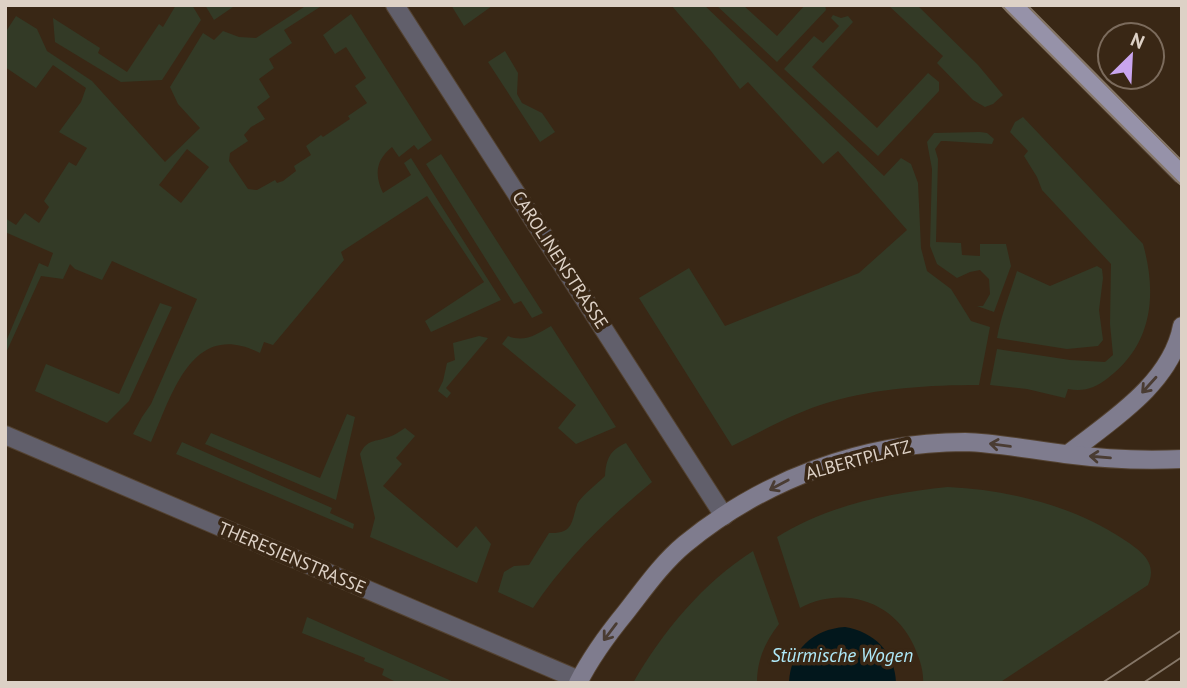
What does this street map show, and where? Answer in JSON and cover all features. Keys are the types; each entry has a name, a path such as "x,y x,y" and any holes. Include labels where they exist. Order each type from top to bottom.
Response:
{"main road":[{"path":"1013,5 1182,175"},
{"path":"1068,454 1145,390 1172,354 1182,326"},
{"name":"ALBERTPLATZ","path":"579,682 600,646 652,579 684,546 724,516 787,480 812,470 909,444 983,443 1132,460 1182,459"}],"street":[{"name":"CAROLINENSTRASSE","path":"395,5 724,516"},
{"name":"THERESIENSTRASSE","path":"5,435 579,682"}],"green space":[{"path":"176,5 192,5 201,20 162,80 121,82 55,42 53,18 100,48 98,53 127,72 159,24 163,27"},
{"path":"205,5 232,5 233,7 214,20"},
{"path":"307,5 323,5 284,30 292,43 269,59 274,68 259,79 270,97 257,107 265,119 251,127 244,135 248,141 230,153 229,161 248,189 257,190 275,180 277,183 283,181 296,171 294,166 311,155 306,146 350,119 348,116 367,103 355,86 366,78 346,47 335,54 323,35 351,14 432,140 418,150 414,145 399,157 392,147 387,152 378,168 378,180 383,193 411,175 404,163 411,158 501,300 431,332 425,321 484,282 427,196 341,252 344,260 273,345 264,342 260,353 237,345 217,346 201,353 177,384 151,442 133,434 151,404 197,299 112,261 102,280 75,269 70,264 63,279 41,276 5,355 5,344 39,263 48,267 53,253 5,232 5,218 16,225 25,213 39,223 49,207 44,201 69,162 76,166 87,148 59,132 81,102 86,88 53,65 36,88 5,67 5,33 16,16 37,29 47,51 92,81 165,162 200,128 178,104 170,87 203,33 214,40 223,31 239,37 256,38","holes":["187,149 209,167 181,203 159,185"]},
{"path":"451,5 492,5 492,6 464,26"},
{"path":"671,5 704,5 884,176 901,158 911,164 918,183 921,248 927,271 951,289 971,321 990,327 979,385 904,388 848,397 804,411 732,446 639,298 689,268 725,326 859,273 907,230 838,151 823,164 748,82 740,89"},
{"path":"716,5 743,5 777,36 805,5 825,5 826,10 777,62"},
{"path":"888,5 917,5 978,65 1003,95 985,107 973,100 937,63 943,56"},
{"path":"833,15 841,18 848,16 853,22 812,67 877,128 928,73 939,82 939,91 878,156 784,69 814,36 823,43 839,26 831,18"},
{"path":"505,51 518,73 517,94 522,103 542,113 555,132 540,142 488,62"},
{"path":"1023,117 1143,244 1150,281 1148,317 1134,350 1123,365 1103,381 1094,387 1068,389 1065,398 1027,389 990,385 997,349 1070,360 1105,362 1113,355 1110,324 1111,264 1042,190 1024,156 1028,151 1010,132 1015,122"},
{"path":"934,133 987,133 994,139 992,144 941,141 935,149 938,159 936,242 961,243 962,255 980,256 980,244 1006,244 1011,266 994,312 977,306 983,306 990,294 989,279 980,270 957,278 937,264 930,246 932,169 927,142"},
{"path":"441,154 543,313 532,318 521,301 514,304 426,164"},
{"path":"1097,266 1102,269 1103,278 1099,310 1103,340 1098,346 1067,349 997,338 1017,271 1050,286"},
{"path":"160,303 172,307 129,401 107,423 35,391 46,364 119,394"},
{"path":"551,326 616,427 576,444 558,428 576,405 502,344 508,336 525,338"},
{"path":"479,336 488,338 446,388 451,393 447,398 438,391 447,363 455,360 453,343"},
{"path":"347,414 355,417 336,500 205,444 211,433 320,478"},
{"path":"405,428 415,436 396,458 402,464 383,486 457,548 476,526 491,544 477,583 370,537 375,518 360,454 369,443"},
{"path":"182,442 332,508 330,513 354,524 353,529 176,454"},
{"path":"626,443 652,482 588,541 559,573 533,608 498,592 504,572 514,566 529,565 549,533 563,532 570,526 578,502 605,476 606,465 613,452"},
{"path":"948,487 1039,501 1103,527 1146,558 1151,570 1148,585 999,683 923,683 919,660 905,631 894,618 866,602 833,598 800,608 777,537 817,517 860,502"},
{"path":"753,551 779,624 763,652 757,683 633,683 657,645 701,593"},
{"path":"307,617 456,683 398,683 382,675 384,669 364,661 365,658 302,633"}],"water":[{"name":"Stürmische Wogen","path":"845,627 865,633 881,645 892,662 896,683 789,683 794,661 805,643 823,632"}],"tram line":[{"path":"1001,5 1182,186"},
{"path":"1027,5 1182,161"},
{"path":"1102,683 1182,630"},
{"path":"1143,683 1182,657"}]}
